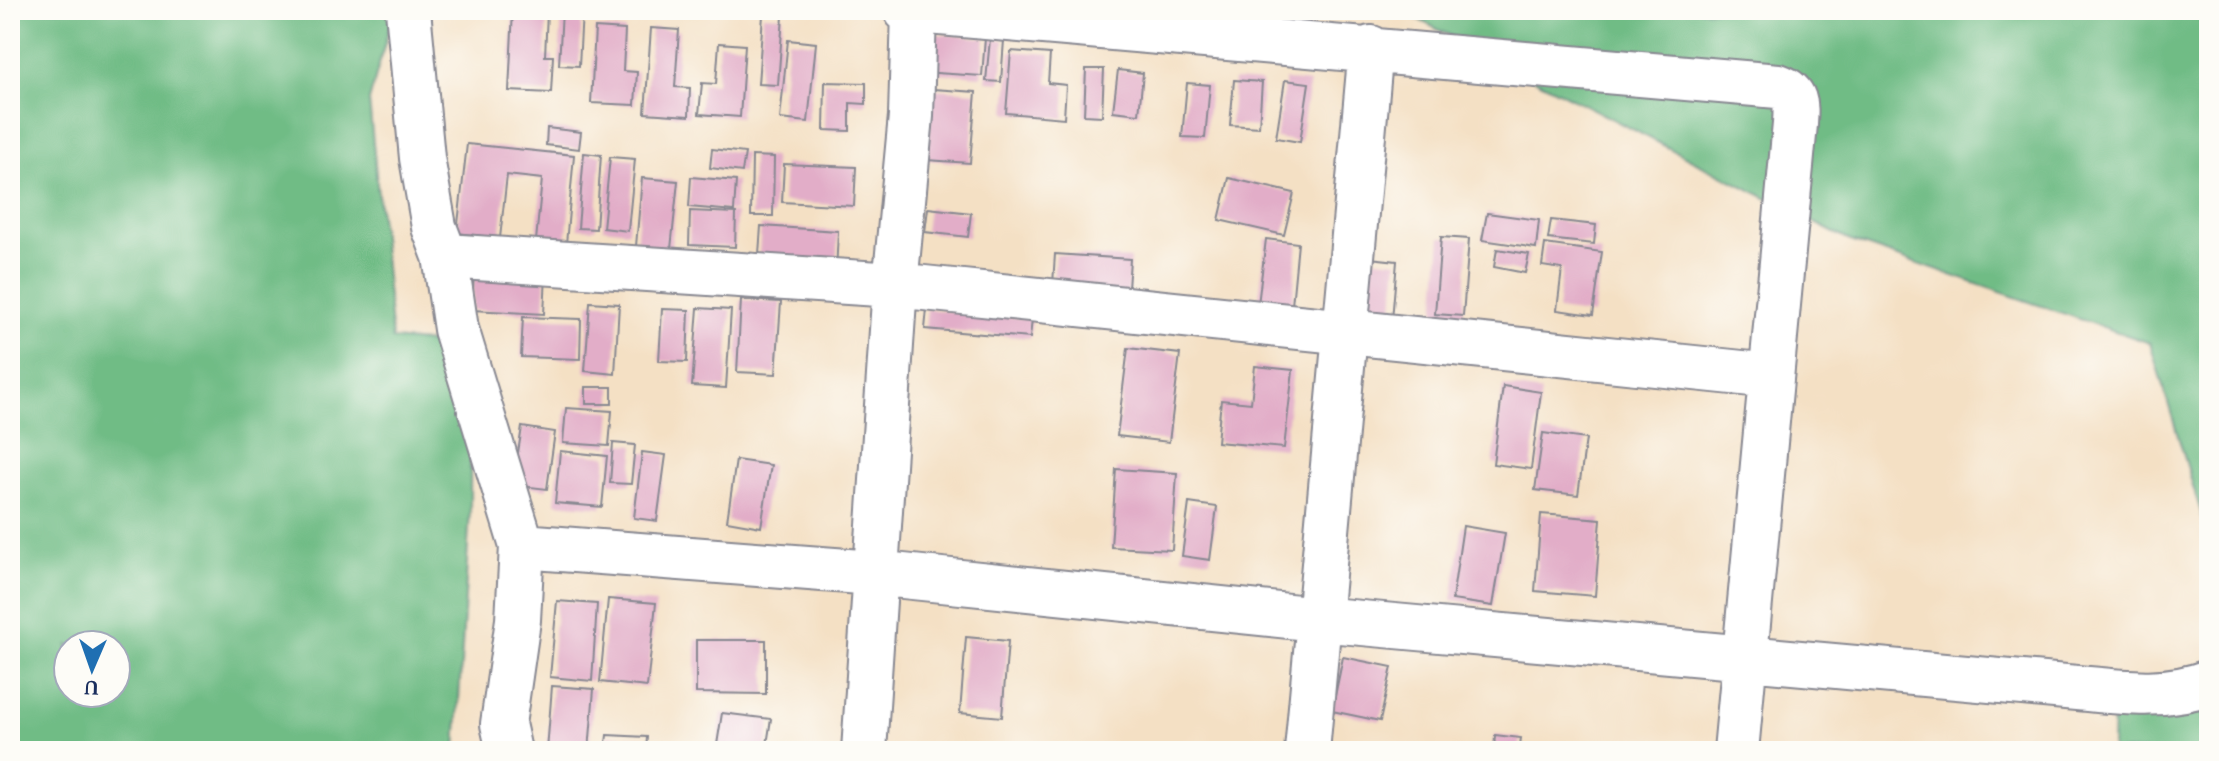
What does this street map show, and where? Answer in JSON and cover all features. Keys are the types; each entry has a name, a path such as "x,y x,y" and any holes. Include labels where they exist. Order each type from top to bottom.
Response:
{"street":[{"path":"408,10 422,158 434,227 445,256 456,329 522,546 518,620 503,724 509,751"},
{"path":"906,10 1371,48 1785,89 1795,98 1795,124 1736,751"},
{"path":"864,751 895,285 911,116 914,11"},
{"path":"1307,751 1371,48"},
{"path":"445,256 895,285 1771,376"},
{"path":"522,546 874,573 1318,619 2144,694 2193,688 2209,682"}],"green space":[{"path":"10,10 394,10 369,101 392,339 471,346 470,510 456,751 10,751"},
{"path":"1400,10 2209,10 2209,539 2150,343 1848,240"},
{"path":"2209,680 2209,751 2112,751 2113,701"}],"building":[{"path":"513,10 547,12 545,56 553,56 551,93 509,91"},
{"path":"562,10 582,11 579,66 559,65"},
{"path":"763,15 783,16 778,85 758,84"},
{"path":"595,28 625,30 623,71 637,72 635,105 591,103"},
{"path":"651,28 679,30 675,87 690,88 689,116 645,113"},
{"path":"924,33 985,38 982,76 921,72"},
{"path":"990,39 1004,40 1001,82 986,81"},
{"path":"788,40 816,43 808,122 780,119"},
{"path":"719,43 745,45 740,117 699,114 702,83 716,84"},
{"path":"1011,51 1050,54 1048,83 1066,85 1064,118 1006,113"},
{"path":"1086,69 1104,69 1102,116 1084,115"},
{"path":"1118,70 1143,73 1139,114 1113,111"},
{"path":"1234,80 1262,82 1259,127 1230,125"},
{"path":"1285,80 1309,83 1300,142 1276,138"},
{"path":"825,82 866,83 866,104 850,103 850,131 824,130"},
{"path":"1187,83 1210,85 1205,138 1182,137"},
{"path":"933,89 976,92 970,163 927,160"},
{"path":"547,128 581,132 579,149 546,145"},
{"path":"467,144 574,155 566,244 536,241 542,179 507,175 500,238 457,233"},
{"path":"712,149 745,153 742,172 710,168"},
{"path":"584,153 601,155 596,229 578,228"},
{"path":"752,156 774,157 773,216 751,216"},
{"path":"610,157 635,159 628,231 603,228"},
{"path":"784,164 856,167 854,206 782,202"},
{"path":"691,177 736,181 734,211 689,207"},
{"path":"642,178 678,181 671,249 636,246"},
{"path":"1229,178 1294,193 1284,235 1219,220"},
{"path":"928,208 971,213 968,237 925,232"},
{"path":"690,211 736,213 735,247 689,245"},
{"path":"1487,213 1539,220 1536,248 1482,240"},
{"path":"1551,220 1596,225 1594,244 1548,239"},
{"path":"761,226 838,231 836,273 758,268"},
{"path":"1441,237 1469,239 1463,316 1435,314"},
{"path":"1266,239 1298,243 1291,316 1257,313"},
{"path":"1545,244 1602,252 1593,315 1557,310 1562,269 1542,266"},
{"path":"1497,249 1529,254 1525,273 1494,267"},
{"path":"1055,254 1130,259 1127,304 1052,299"},
{"path":"1370,258 1397,261 1392,320 1365,318"},
{"path":"474,272 546,275 544,314 472,310"},
{"path":"741,300 781,302 776,374 737,372"},
{"path":"590,302 619,304 615,374 585,371"},
{"path":"698,308 731,310 726,388 692,386"},
{"path":"662,309 689,310 687,362 659,361"},
{"path":"927,309 1032,319 1030,338 925,329"},
{"path":"523,317 581,319 580,359 521,357"},
{"path":"1128,348 1180,354 1169,442 1117,436"},
{"path":"1255,366 1293,370 1284,448 1217,442 1221,400 1251,403"},
{"path":"1503,386 1541,392 1531,469 1493,464"},
{"path":"586,387 612,387 612,404 586,404"},
{"path":"566,408 612,411 609,446 563,443"},
{"path":"522,427 555,432 547,489 513,485"},
{"path":"1543,433 1586,439 1578,495 1535,490"},
{"path":"613,443 635,445 631,484 610,483"},
{"path":"560,451 607,456 602,507 555,503"},
{"path":"642,452 666,455 657,521 634,518"},
{"path":"736,460 771,465 761,527 727,521"},
{"path":"1116,469 1177,473 1172,550 1111,547"},
{"path":"1189,503 1217,507 1210,560 1182,556"},
{"path":"1541,514 1601,519 1595,596 1535,591"},
{"path":"1463,526 1505,533 1493,606 1452,600"},
{"path":"608,599 656,603 647,687 600,682"},
{"path":"557,601 597,604 592,681 550,677"},
{"path":"966,637 1008,641 1002,717 960,713"},
{"path":"696,640 766,640 766,694 696,693"},
{"path":"1343,657 1392,667 1380,721 1332,711"},
{"path":"552,686 594,689 589,751 547,751"},
{"path":"722,713 771,719 766,751 716,751"},
{"path":"607,735 647,737 646,751 605,751"},
{"path":"1495,735 1521,738 1519,751 1494,751"}]}
